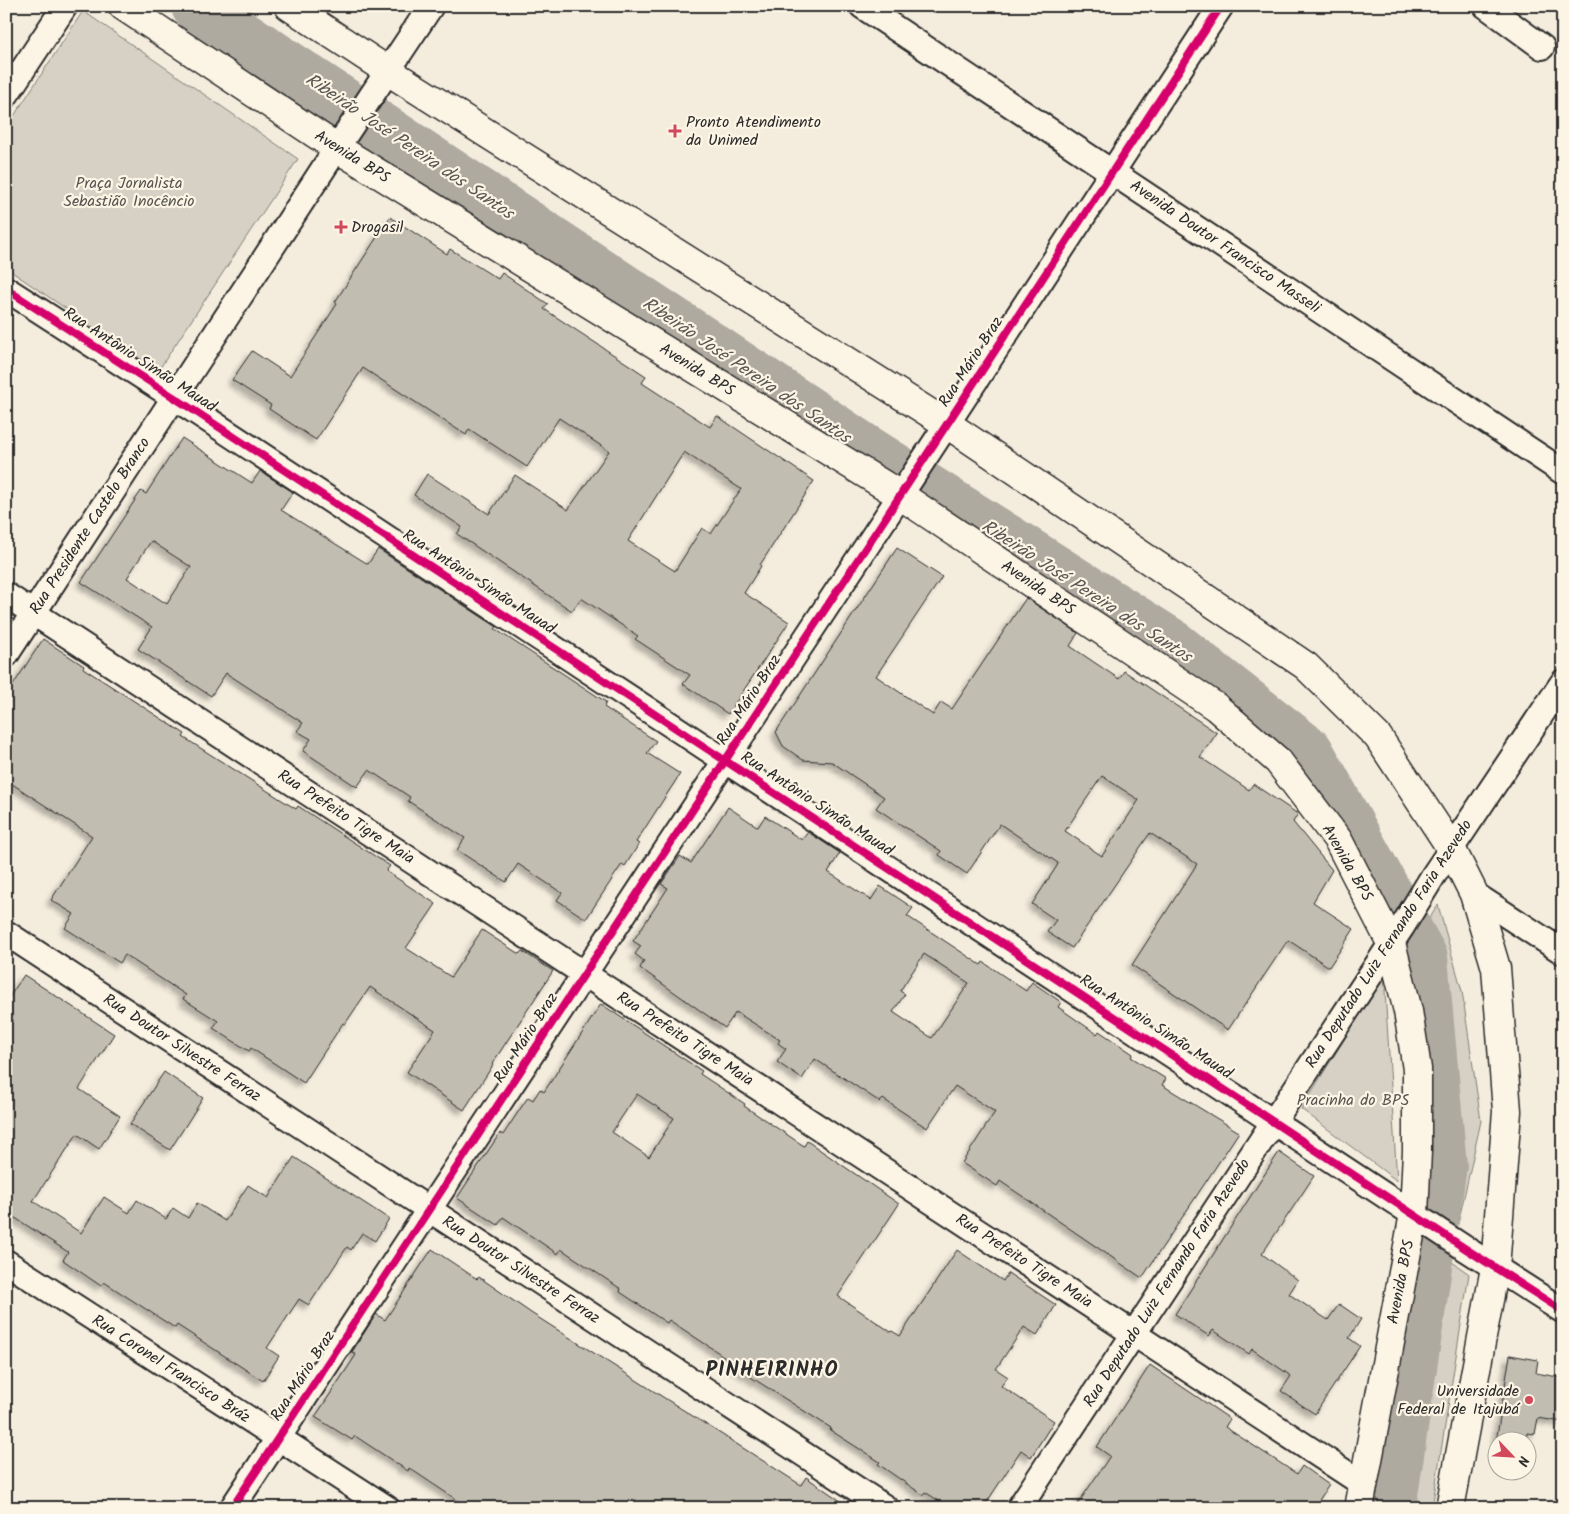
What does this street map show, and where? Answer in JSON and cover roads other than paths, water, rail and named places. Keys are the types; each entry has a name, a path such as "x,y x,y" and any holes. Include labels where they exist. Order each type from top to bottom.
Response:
{"main road":[{"name":"Avenida BPS","path":"123,6 340,142 905,489 1216,707 1278,761 1338,840 1396,935 1417,1069 1417,1151 1422,1219 1361,1496"},
{"path":"289,6 384,77 942,431 1306,666 1378,737 1451,848 1474,894 1496,968 1507,1111 1495,1268 1450,1508"}],"street":[{"path":"6,95 65,6"},
{"path":"175,398 340,142 431,6"},
{"name":"Avenida Doutor Francisco Masseli","path":"862,6 1563,472"},
{"name":"Rua Mário Braz","path":"232,1508 905,489 1221,6"},
{"path":"1486,6 1542,47"},
{"name":"Rua Antônio Simão Mauad","path":"6,289 175,398 1466,1249 1563,1311"},
{"name":"Rua Presidente Castelo Branco","path":"6,655 175,398"},
{"name":"Rua Prefeito Tigre Maia","path":"6,595 1134,1333 1361,1496"},
{"name":"Rua Deputado Luiz Fernando Faria Azevedo","path":"1019,1508 1396,935 1451,848 1563,682"},
{"path":"1474,894 1563,952"},
{"name":"Rua Doutor Silvestre Ferraz","path":"6,933 886,1508"},
{"name":"Rua Coronel Francisco Bráz","path":"6,1262 387,1508"}],"waterway":[{"name":"Ribeirão José Pereira dos Santos","path":"197,6 860,447 1169,643 1308,752 1422,958 1441,1166 1390,1508"}],"place":[{"name":"Pronto Atendimento da Unimed","path":"675,131"},
{"name":"Drogasil","path":"341,227"},
{"name":"Universidade Federal de Itajubá","path":"1529,1400"}],"district":[{"name":"PINHEIRINHO","path":"772,1370"}],"park label":[{"name":"Praça Jornalista Sebastião Inocêncio","path":"129,192"},
{"name":"Pracinha do BPS","path":"1353,1100"}]}
